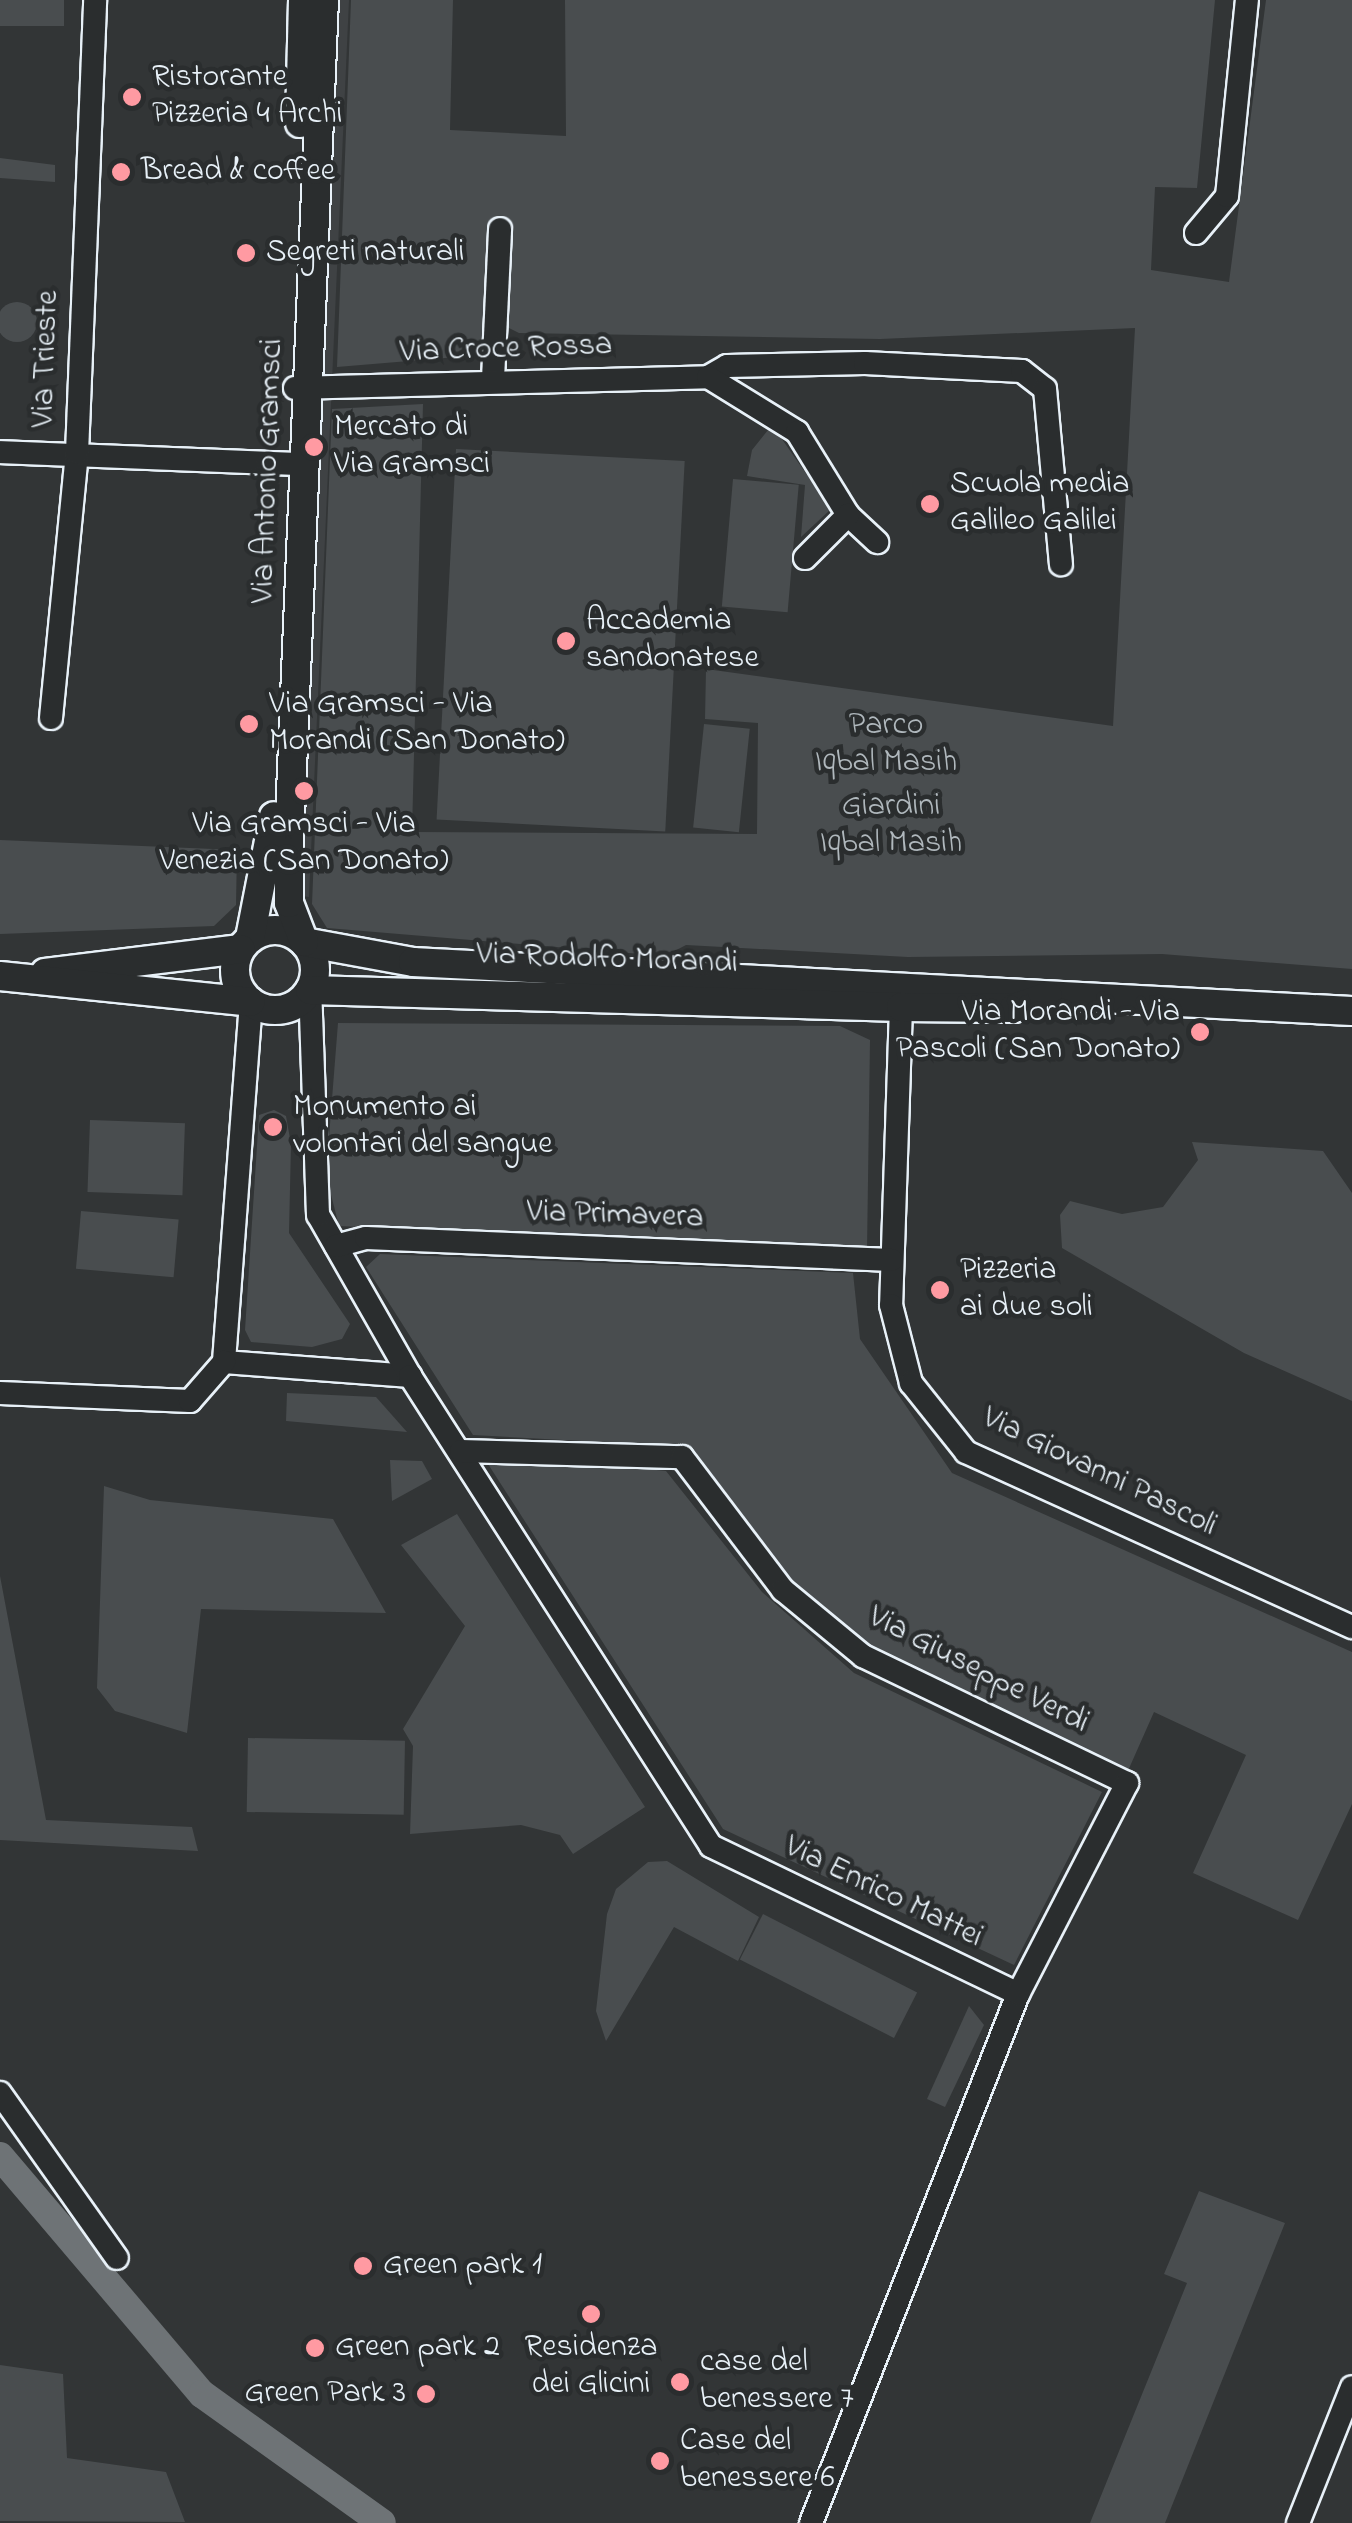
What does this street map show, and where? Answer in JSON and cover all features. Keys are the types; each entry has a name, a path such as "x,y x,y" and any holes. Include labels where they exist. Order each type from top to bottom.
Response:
{"street":[{"name":"Via Trieste","path":"51,718 77,452 95,0"},
{"name":"Via Antonio Gramsci","path":"303,0 290,903 304,942"},
{"name":"Via Antonio Gramsci","path":"300,387 324,0"},
{"path":"1196,234 1227,196 1247,0"},
{"path":"493,379 500,229"},
{"name":"Via Croce Rossa","path":"300,387 493,379 708,377 727,366 865,363 1022,372 1045,389 1061,564"},
{"path":"708,377 797,432 848,515 878,542"},
{"path":"0,452 298,463"},
{"name":"Via Antonio Gramsci","path":"245,943 272,840 298,463"},
{"path":"805,558 848,515"},
{"path":"280,930 304,942 315,963 310,990 288,1008 10,976 245,943 280,930"},
{"name":"Via Rodolfo Morandi","path":"304,942 413,962 1352,1011"},
{"path":"0,1393 190,1401 224,1362 251,1002 235,976 245,943"},
{"name":"Via Rodolfo Morandi","path":"604,970 632,984 880,993 900,1007"},
{"name":"Via Rodolfo Morandi","path":"310,990 1014,1008 1037,993"},
{"name":"Via Enrico Mattei","path":"310,990 310,1183 336,1246 410,1376 711,1846 1018,1994"},
{"name":"Via Giovanni Pascoli","path":"900,1007 891,1305 911,1382 966,1452 1352,1627"},
{"name":"Via Primavera","path":"336,1246 366,1238 892,1260"},
{"path":"364,1372 382,1328"},
{"path":"224,1362 410,1376"},
{"name":"Via Giuseppe Verdi","path":"461,1451 682,1456 783,1590 862,1656 1127,1783 1018,1994"},
{"path":"811,2523 1018,1994"},
{"path":"0,2093 117,2258"},
{"path":"1298,2523 1343,2439 1350,2395"}],"shaded area":[{"name":"Mercato di Via Gramsci","path":"317,0 349,0 309,897 282,893"}],"green space":[{"path":"0,0 64,0 64,26 0,26"},
{"name":"Giardini Iqbal Masih","path":"351,0 453,0 450,130 566,136 565,0 1215,0 1197,188 1155,187 1151,270 1229,282 1266,0 1352,0 1352,969 1162,954 908,957 686,945 665,956 327,928 312,904 332,409 423,404 412,832 757,834 758,723 705,719 706,669 1113,726 1135,328 880,339 519,333 487,317 481,355 337,367"},
{"path":"0,158 55,165 55,182 0,178"},
{"path":"17,302 31,308 37,322 31,336 17,342 3,336 -3,322 3,308"},
{"path":"772,425 831,509 801,537 805,485 747,476 752,450"},
{"name":"Accademia sandonatese","path":"456,449 685,461 665,831 437,819"},
{"path":"733,479 799,485 788,612 722,607"},
{"path":"704,724 750,729 739,832 693,827"},
{"path":"0,840 237,850 236,905 214,926 0,934"},
{"path":"338,1023 840,1026 870,1040 867,1250 339,1226 326,1175"},
{"path":"274,1110 286,1116 291,1144 289,1233 350,1324 342,1339 312,1347 251,1342 245,1330 259,1115"},
{"path":"90,1120 185,1123 182,1195 87,1192"},
{"path":"1192,1142 1323,1151 1352,1193 1352,1401 1244,1353 1062,1248 1060,1215 1070,1201 1122,1214 1163,1207 1198,1160"},
{"path":"81,1211 179,1220 174,1277 76,1269"},
{"path":"380,1254 853,1273 860,1339 952,1473 1352,1652 1352,1804 1298,1920 1193,1873 1246,1755 1154,1712 1127,1773 867,1649 795,1587 692,1447 473,1435 366,1267"},
{"path":"287,1393 376,1397 407,1432 286,1421"},
{"path":"390,1460 422,1461 432,1479 392,1501"},
{"path":"570,1461 666,1471 762,1592 854,1673 1102,1792 1014,1965 723,1829 488,1464"},
{"path":"104,1486 150,1500 333,1519 386,1613 201,1609 187,1733 115,1711 97,1688"},
{"path":"457,1514 645,1807 573,1854 560,1835 521,1825 410,1834 413,1746 403,1729 465,1626 401,1545"},
{"path":"0,1576 46,1820 192,1827 198,1851 0,1840"},
{"path":"248,1738 405,1741 404,1815 247,1812"},
{"path":"667,1861 759,1917 738,1961 674,1927 606,2041 596,2011 607,1914 616,1889 648,1862"},
{"path":"763,1914 917,1993 894,2038 740,1959"},
{"path":"969,2006 984,2025 945,2107 927,2099"},
{"path":"1199,2191 1285,2223 1165,2523 1090,2523 1187,2283 1164,2274"},
{"path":"0,2365 63,2374 67,2458 166,2472 185,2522 0,2521"}],"waterway":[{"path":"0,2156 202,2394 382,2523"}],"place":[{"name":"Ristorante Pizzeria 4 Archi","path":"132,97"},
{"name":"Bread & coffee","path":"121,172"},
{"name":"Segreti naturali","path":"246,253"},
{"name":"Mercato di Via Gramsci","path":"314,447"},
{"name":"Scuola media Galileo Galilei","path":"930,504"},
{"name":"Accademia sandonatese","path":"566,641"},
{"name":"Via Gramsci - Via Morandi (San Donato)","path":"249,724"},
{"name":"Via Gramsci - Via Venezia (San Donato)","path":"304,791"},
{"name":"Via Morandi - Via Pascoli (San Donato)","path":"1200,1032"},
{"name":"Monumento ai volontari del sangue","path":"273,1127"},
{"name":"Pizzeria ai due soli","path":"940,1290"},
{"name":"Green park 1","path":"363,2266"},
{"name":"Residenza dei Glicini","path":"591,2314"},
{"name":"Green park 2","path":"315,2348"},
{"name":"case del benessere 7","path":"680,2382"},
{"name":"Green Park 3","path":"426,2394"},
{"name":"Case del benessere 6","path":"660,2461"}],"park label":[{"name":"Parco Iqbal Masih","path":"886,746"}]}
